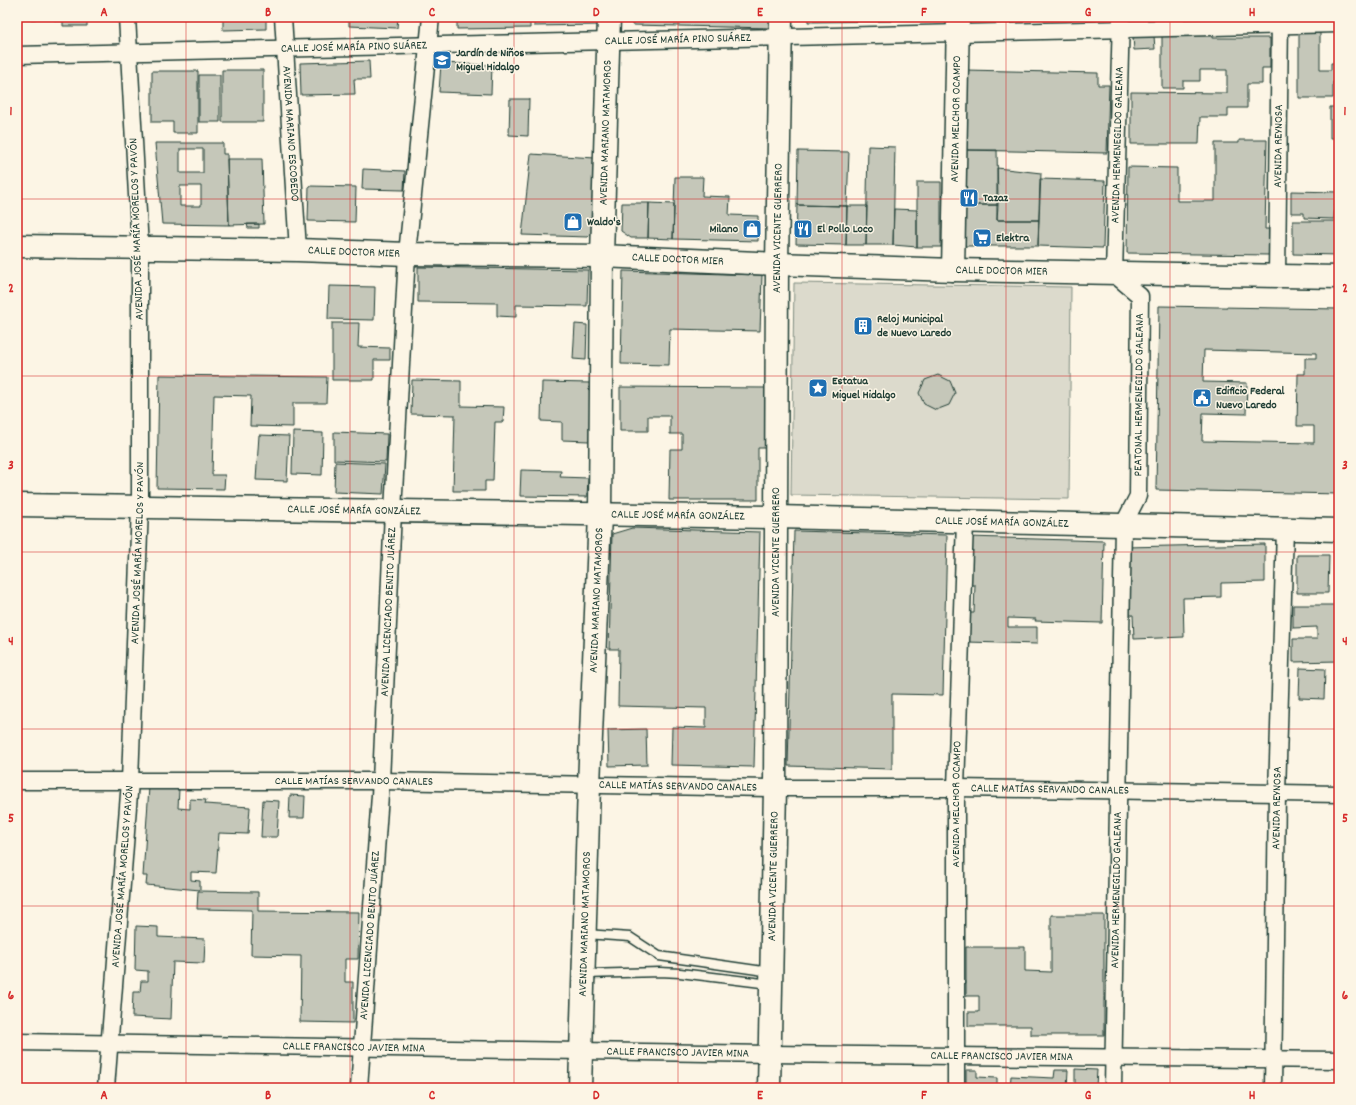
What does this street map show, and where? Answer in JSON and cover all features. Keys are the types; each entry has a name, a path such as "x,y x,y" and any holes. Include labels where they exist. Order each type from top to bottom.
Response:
{"main road":[{"name":"AVENIDA MARIANO MATAMOROS","path":"580,1088 589,785 600,514 602,256 609,17"},
{"name":"AVENIDA MELCHOR OCAMPO","path":"953,270 958,25"},
{"name":"AVENIDA VICENTE GUERRERO","path":"770,1088 775,788 776,264 780,27"},
{"name":"CALLE DOCTOR MIER","path":"17,246 298,250 407,254 602,256 953,270 1339,277"},
{"name":"CALLE JOSÉ MARÍA GONZÁLEZ","path":"17,505 776,517 1339,530"}],"street":[{"name":"AVENIDA JOSÉ MARÍA MORELOS Y PAVÓN","path":"106,1088 130,781 140,506 140,248 127,17"},
{"name":"AVENIDA MARIANO ESCOBEDO","path":"283,17 298,250"},
{"name":"AVENIDA LICENCIADO BENITO JUÁREZ","path":"359,1088 381,781 393,511 407,254 431,17"},
{"name":"CALLE JOSÉ MARÍA PINO SUÁREZ","path":"17,55 608,41 780,27 1280,21 1339,24"},
{"name":"AVENIDA REYNOSA","path":"1277,275 1280,21"},
{"name":"AVENIDA HERMENEGILDO GALEANA","path":"1114,274 1121,23"},
{"name":"PEATONAL HERMENEGILDO GALEANA","path":"1114,274 1140,296 1138,496 1123,525"},
{"name":"AVENIDA MELCHOR OCAMPO","path":"956,1088 956,788 965,521"},
{"name":"AVENIDA HERMENEGILDO GALEANA","path":"1113,1088 1123,525"},
{"name":"AVENIDA REYNOSA","path":"1273,1088 1277,793 1285,529"},
{"name":"CALLE MATÍAS SERVANDO CANALES","path":"17,780 381,781 775,788 956,788 1118,792 1339,794"},
{"name":"CALLE FRANCISCO JAVIER MINA","path":"17,1042 770,1054 1339,1060"}],"lane":[{"path":"585,934 630,937 659,956 771,978"},
{"path":"584,974 660,972 771,978"}],"shaded area":[{"path":"794,283 1071,287 1069,499 791,495"}],"building":[{"path":"17,17 36,17 36,19 17,20"},
{"path":"55,17 95,17 96,20 55,21"},
{"path":"223,17 266,17 266,29 223,30"},
{"path":"349,17 398,17 397,28 349,26"},
{"path":"457,17 530,17 530,28 457,29"},
{"path":"534,17 600,17 600,25 534,26"},
{"path":"632,17 771,17 771,28 632,25"},
{"path":"808,17 892,17 892,21 808,22"},
{"path":"969,17 1109,17 969,20"},
{"path":"63,20 87,20 87,26 63,26"},
{"path":"1299,30 1320,30 1320,70 1331,70 1331,63 1339,63 1339,82 1333,82 1333,98 1299,98"},
{"path":"1162,35 1213,35 1213,38 1270,38 1270,68 1262,68 1262,84 1247,84 1247,108 1228,108 1228,117 1200,117 1199,144 1131,144 1131,92 1227,93 1227,70 1200,70 1200,81 1183,81 1183,88 1162,88"},
{"path":"1154,36 1155,49 1134,50 1133,37"},
{"path":"369,61 370,79 354,79 355,94 301,95 300,63"},
{"path":"441,63 492,65 491,94 439,92"},
{"path":"222,70 263,70 263,122 222,122"},
{"path":"965,70 1098,73 1098,85 1109,85 1107,153 964,150"},
{"path":"152,71 198,71 198,133 173,133 173,122 152,122"},
{"path":"199,75 220,75 220,122 199,122"},
{"path":"510,99 529,99 528,136 509,135"},
{"path":"1330,107 1339,107 1339,138 1330,138"},
{"path":"1239,140 1267,140 1265,229 1270,229 1269,255 1127,253 1128,167 1177,168 1177,201 1215,201 1215,143 1239,143"},
{"path":"155,143 223,143 223,154 227,154 229,225 162,224","holes":["180,149 203,149 203,173 180,173","180,186 201,186 201,206 180,206"]},
{"path":"868,146 895,147 893,245 866,245"},
{"path":"966,150 997,150 998,205 965,205"},
{"path":"798,151 849,152 847,206 797,205"},
{"path":"531,154 595,158 594,231 588,237 522,235"},
{"path":"227,159 262,159 264,224 229,225"},
{"path":"997,168 1041,173 1039,220 997,220"},
{"path":"363,169 405,171 404,190 362,189"},
{"path":"675,177 703,177 702,196 730,197 729,215 758,216 758,241 673,239"},
{"path":"1040,179 1105,181 1103,248 1038,246"},
{"path":"917,182 941,182 941,247 917,247"},
{"path":"309,186 356,187 355,222 308,221"},
{"path":"1291,191 1338,192 1338,204 1335,204 1334,219 1304,218 1304,213 1291,213"},
{"path":"622,203 649,203 648,238 631,238 621,231"},
{"path":"649,203 674,204 673,239 648,238"},
{"path":"797,205 847,206 846,245 796,244"},
{"path":"965,205 998,205 997,220 1039,220 1038,246 965,246"},
{"path":"847,206 867,206 866,245 846,245"},
{"path":"894,209 917,210 917,247 893,245"},
{"path":"1293,221 1339,221 1339,255 1293,254"},
{"path":"247,224 259,224 259,228 248,228"},
{"path":"418,267 588,270 587,306 516,305 516,317 497,316 497,303 418,302"},
{"path":"623,271 762,275 760,331 670,329 669,365 621,364"},
{"path":"329,286 375,287 374,320 328,319"},
{"name":"Edificio Federal Nuevo Laredo","path":"1159,306 1339,309 1339,494 1156,490","holes":["1204,350 1316,353 1316,358 1305,358 1305,374 1298,374 1297,426 1314,426 1314,443 1202,441 1203,413 1246,414 1247,383 1203,382"]},
{"name":"Reloj Municipal de Nuevo Laredo","path":"857,321 868,321 868,331 857,331"},
{"path":"332,323 359,323 358,347 390,348 390,360 374,360 374,380 332,380"},
{"path":"575,324 587,325 586,360 573,359"},
{"path":"159,375 327,377 326,403 293,403 293,427 250,426 251,396 214,395 212,475 225,475 224,489 157,488"},
{"path":"938,375 950,381 955,393 949,405 936,410 924,404 919,393 925,380"},
{"path":"412,380 461,381 461,406 504,407 503,422 495,422 493,481 485,481 485,491 453,491 455,415 411,414"},
{"path":"542,382 590,383 589,441 562,440 562,422 541,421"},
{"path":"620,387 767,388 766,448 758,448 758,500 669,500 670,449 682,449 682,434 670,434 670,416 648,416 648,431 620,431"},
{"path":"293,432 323,433 322,475 292,474"},
{"path":"334,432 387,434 386,462 334,460"},
{"path":"259,435 289,436 287,481 256,480"},
{"path":"335,462 385,464 383,494 334,492"},
{"path":"521,470 561,471 560,477 588,478 587,497 520,496"},
{"path":"632,528 760,532 754,767 671,765 672,727 706,728 706,708 618,706 619,649 609,649 612,534"},
{"path":"794,531 947,535 943,695 892,694 892,769 788,766"},
{"path":"969,537 1104,541 1102,623 1035,621 1036,619 1008,618 1008,627 1037,627 1037,644 967,642 968,613 974,613 975,585 968,585"},
{"path":"1265,544 1265,582 1221,583 1221,597 1183,598 1184,637 1134,639 1133,615 1127,615 1125,547"},
{"path":"1297,555 1329,555 1328,593 1297,593"},
{"path":"1293,605 1338,605 1338,661 1293,662 1293,639 1317,639 1317,627 1293,628"},
{"path":"1300,668 1325,669 1324,699 1299,698"},
{"path":"646,729 647,765 609,766 608,730"},
{"path":"149,787 179,789 178,808 190,809 190,799 206,800 205,804 250,807 248,834 219,833 216,873 191,872 191,880 200,881 200,890 146,885 147,876 143,876"},
{"path":"290,795 305,796 304,818 289,818"},
{"path":"263,800 279,801 277,837 261,837"},
{"path":"198,891 258,892 258,911 359,912 358,959 345,959 345,982 353,982 353,1023 300,1022 301,956 251,955 252,910 197,909"},
{"path":"1051,915 1104,915 1104,1035 1031,1035 1031,1026 968,1026 968,1012 979,1012 979,996 966,996 966,947 1025,947 1025,971 1051,972"},
{"path":"136,926 158,927 158,937 205,939 204,963 173,962 171,1019 132,1017 133,992 140,992 141,981 148,981 148,971 135,970"},
{"path":"1075,1069 1097,1070 1096,1087 1075,1086"},
{"path":"966,1070 977,1070 977,1077 997,1078 997,1088 966,1088"},
{"path":"1055,1070 1068,1070 1067,1088 1010,1088 1011,1076 1054,1078"}],"place":[{"name":"Jardín de Niños Miguel Hidalgo","path":"442,60"},
{"name":"Tazaz","path":"969,198"},
{"name":"Waldo's","path":"573,222"},
{"name":"Milano","path":"752,229"},
{"name":"El Pollo Loco","path":"803,229"},
{"name":"Elektra","path":"982,238"},
{"name":"Reloj Municipal de Nuevo Laredo","path":"863,326"},
{"name":"Estatua Miguel Hidalgo","path":"818,388"},
{"name":"Edificio Federal Nuevo Laredo","path":"1202,398"}]}
